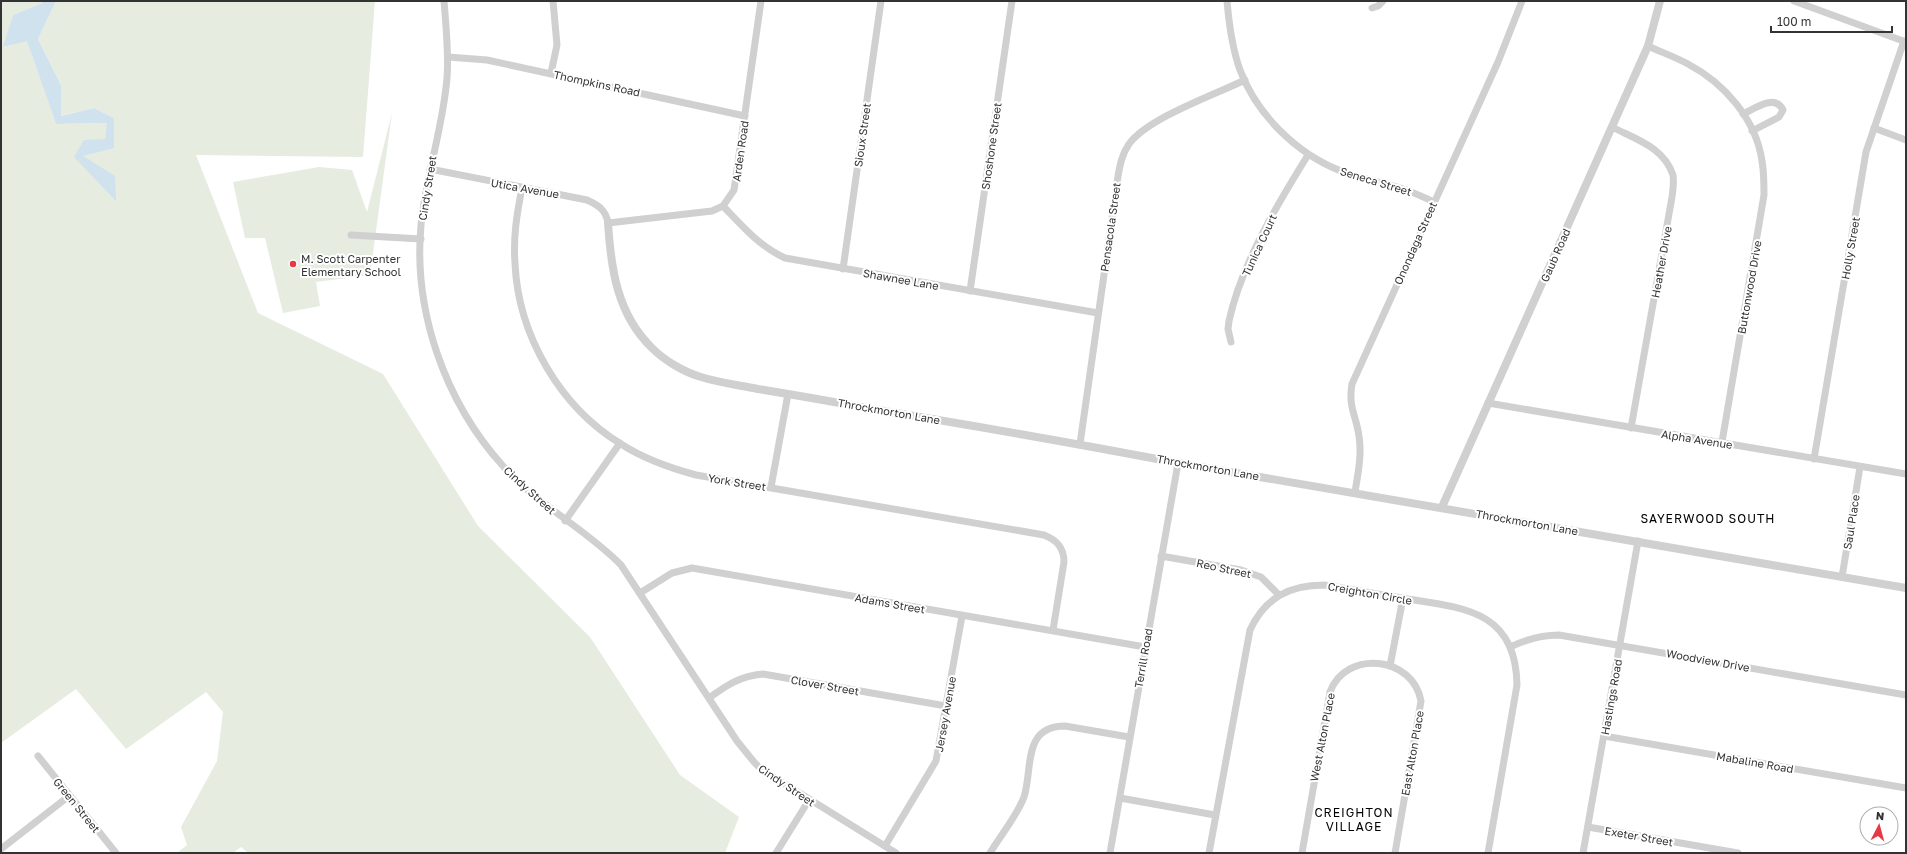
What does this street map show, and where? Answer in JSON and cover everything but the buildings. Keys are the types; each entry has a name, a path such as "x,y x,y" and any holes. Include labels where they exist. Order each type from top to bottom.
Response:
{"street":[{"name":"Cindy Street","path":"444,1 448,57 444,101 430,169 421,239 422,282 430,324 440,361 455,397 477,433 503,467 535,497 565,521 609,552 621,566 736,741 754,762 777,780 896,853"},
{"path":"551,73 557,45 552,1"},
{"name":"Arden Road","path":"723,206 734,190 762,1"},
{"name":"Sioux Street","path":"844,269 881,1"},
{"name":"Shoshone Street","path":"970,291 1012,1"},
{"name":"Seneca Street","path":"1227,1 1232,38 1240,69 1245,80 1270,118 1289,138 1308,155 1340,171 1402,189 1434,202"},
{"path":"1372,8 1378,6 1383,1"},
{"name":"Onondaga Street","path":"1355,492 1360,457 1360,444 1358,427 1350,404 1352,384 1498,62 1522,1"},
{"name":"Gaub Road","path":"1442,507 1648,46 1660,1"},
{"path":"1794,1 1905,42"},
{"name":"Holly Street","path":"1814,459 1866,157 1874,128 1905,42"},
{"name":"Buttonwood Drive","path":"1648,46 1687,64 1702,73 1730,96 1743,114 1752,131 1762,160 1764,195 1722,442"},
{"name":"Thompkins Road","path":"448,57 488,60 745,116"},
{"name":"Pensacola Street","path":"1080,444 1119,171 1124,153 1136,136 1156,121 1245,80"},
{"path":"1743,114 1766,103 1776,102 1781,105 1783,110 1779,117 1752,131"},
{"name":"Heather Drive","path":"1612,128 1654,148 1666,160 1673,176 1672,197 1631,428"},
{"path":"1874,128 1906,140"},
{"name":"Tunica Court","path":"1231,342 1228,329 1230,314 1245,273 1273,213 1308,155"},
{"name":"Utica Avenue","path":"430,169 587,200 597,204 603,210 608,223"},
{"name":"York Street","path":"522,188 516,224 515,264 518,291 526,321 538,350 554,379 589,420 620,444 651,460 681,471 1044,535 1052,538 1059,545 1064,554 1053,630"},
{"path":"608,223 697,214 712,211 723,206"},
{"name":"Shawnee Lane","path":"723,206 759,243 772,252 791,260 1098,313"},
{"name":"Throckmorton Lane","path":"608,223 611,265 619,298 633,325 652,348 675,365 700,377 788,394 1080,444 1178,463 1355,492 1906,588"},
{"path":"351,235 421,239"},
{"path":"771,487 788,394"},
{"name":"Alpha Avenue","path":"1488,403 1906,474"},
{"path":"565,521 620,444"},
{"name":"Terrill Road","path":"1110,853 1129,737 1178,463"},
{"name":"Saul Place","path":"1842,577 1860,467"},
{"name":"Hastings Road","path":"1583,853 1638,541"},
{"name":"Reo Street","path":"1162,556 1241,570 1261,577 1279,595"},
{"name":"Adams Street","path":"640,593 672,573 692,568 1145,647"},
{"name":"Creighton Circle","path":"1209,853 1247,639 1257,616 1279,595 1302,586 1324,585 1458,607 1478,614 1488,620 1499,630 1510,647 1514,659 1517,685 1488,853"},
{"path":"1390,666 1403,598"},
{"name":"Jersey Avenue","path":"885,846 936,761 962,616"},
{"name":"Woodview Drive","path":"1510,647 1529,639 1544,635 1559,635 1906,695"},
{"name":"West Alton Place","path":"1302,853 1328,701 1333,685 1337,678 1350,668 1368,664 1390,666"},
{"name":"East Alton Place","path":"1390,666 1406,674 1412,679 1420,695 1421,701 1395,853"},
{"name":"Clover Street","path":"709,698 731,683 748,675 763,674 946,706"},
{"path":"990,853 1023,798 1032,751 1040,734 1047,729 1056,726 1065,726 1129,737"},
{"name":"Mabaline Road","path":"1604,736 1906,788"},
{"name":"Green Street","path":"38,756 116,853"},
{"path":"1,849 69,796"},
{"path":"1120,798 1215,815"},
{"path":"776,853 809,800"},
{"name":"Exeter Street","path":"1588,827 1738,853"}],"shaded area":[{"path":"1,1 42,1 42,3 13,15 4,47 27,40 56,124 108,123 105,139 83,156 114,147 114,118 94,108 60,116 61,85 38,39 56,1 375,1 363,157 196,155 258,313 383,374 478,526 590,637 680,775 739,817 725,853 248,853 241,847 233,853 177,853 187,845 181,827 217,761 223,712 206,692 126,749 76,689 1,743"},
{"path":"392,113 370,275 316,282 320,306 283,313 265,238 245,238 233,182 319,167 352,170 367,212"}],"water":[{"path":"42,1 56,1 38,39 61,85 61,116 94,108 114,118 114,148 83,156 115,176 116,201 74,157 84,140 105,139 107,123 56,124 27,41 3,47 13,15 42,3"}],"place":[{"name":"M. Scott Carpenter Elementary School","path":"293,264"}],"district":[{"name":"SAYERWOOD SOUTH","path":"1708,518"},
{"name":"CREIGHTON VILLAGE","path":"1354,819"}]}
